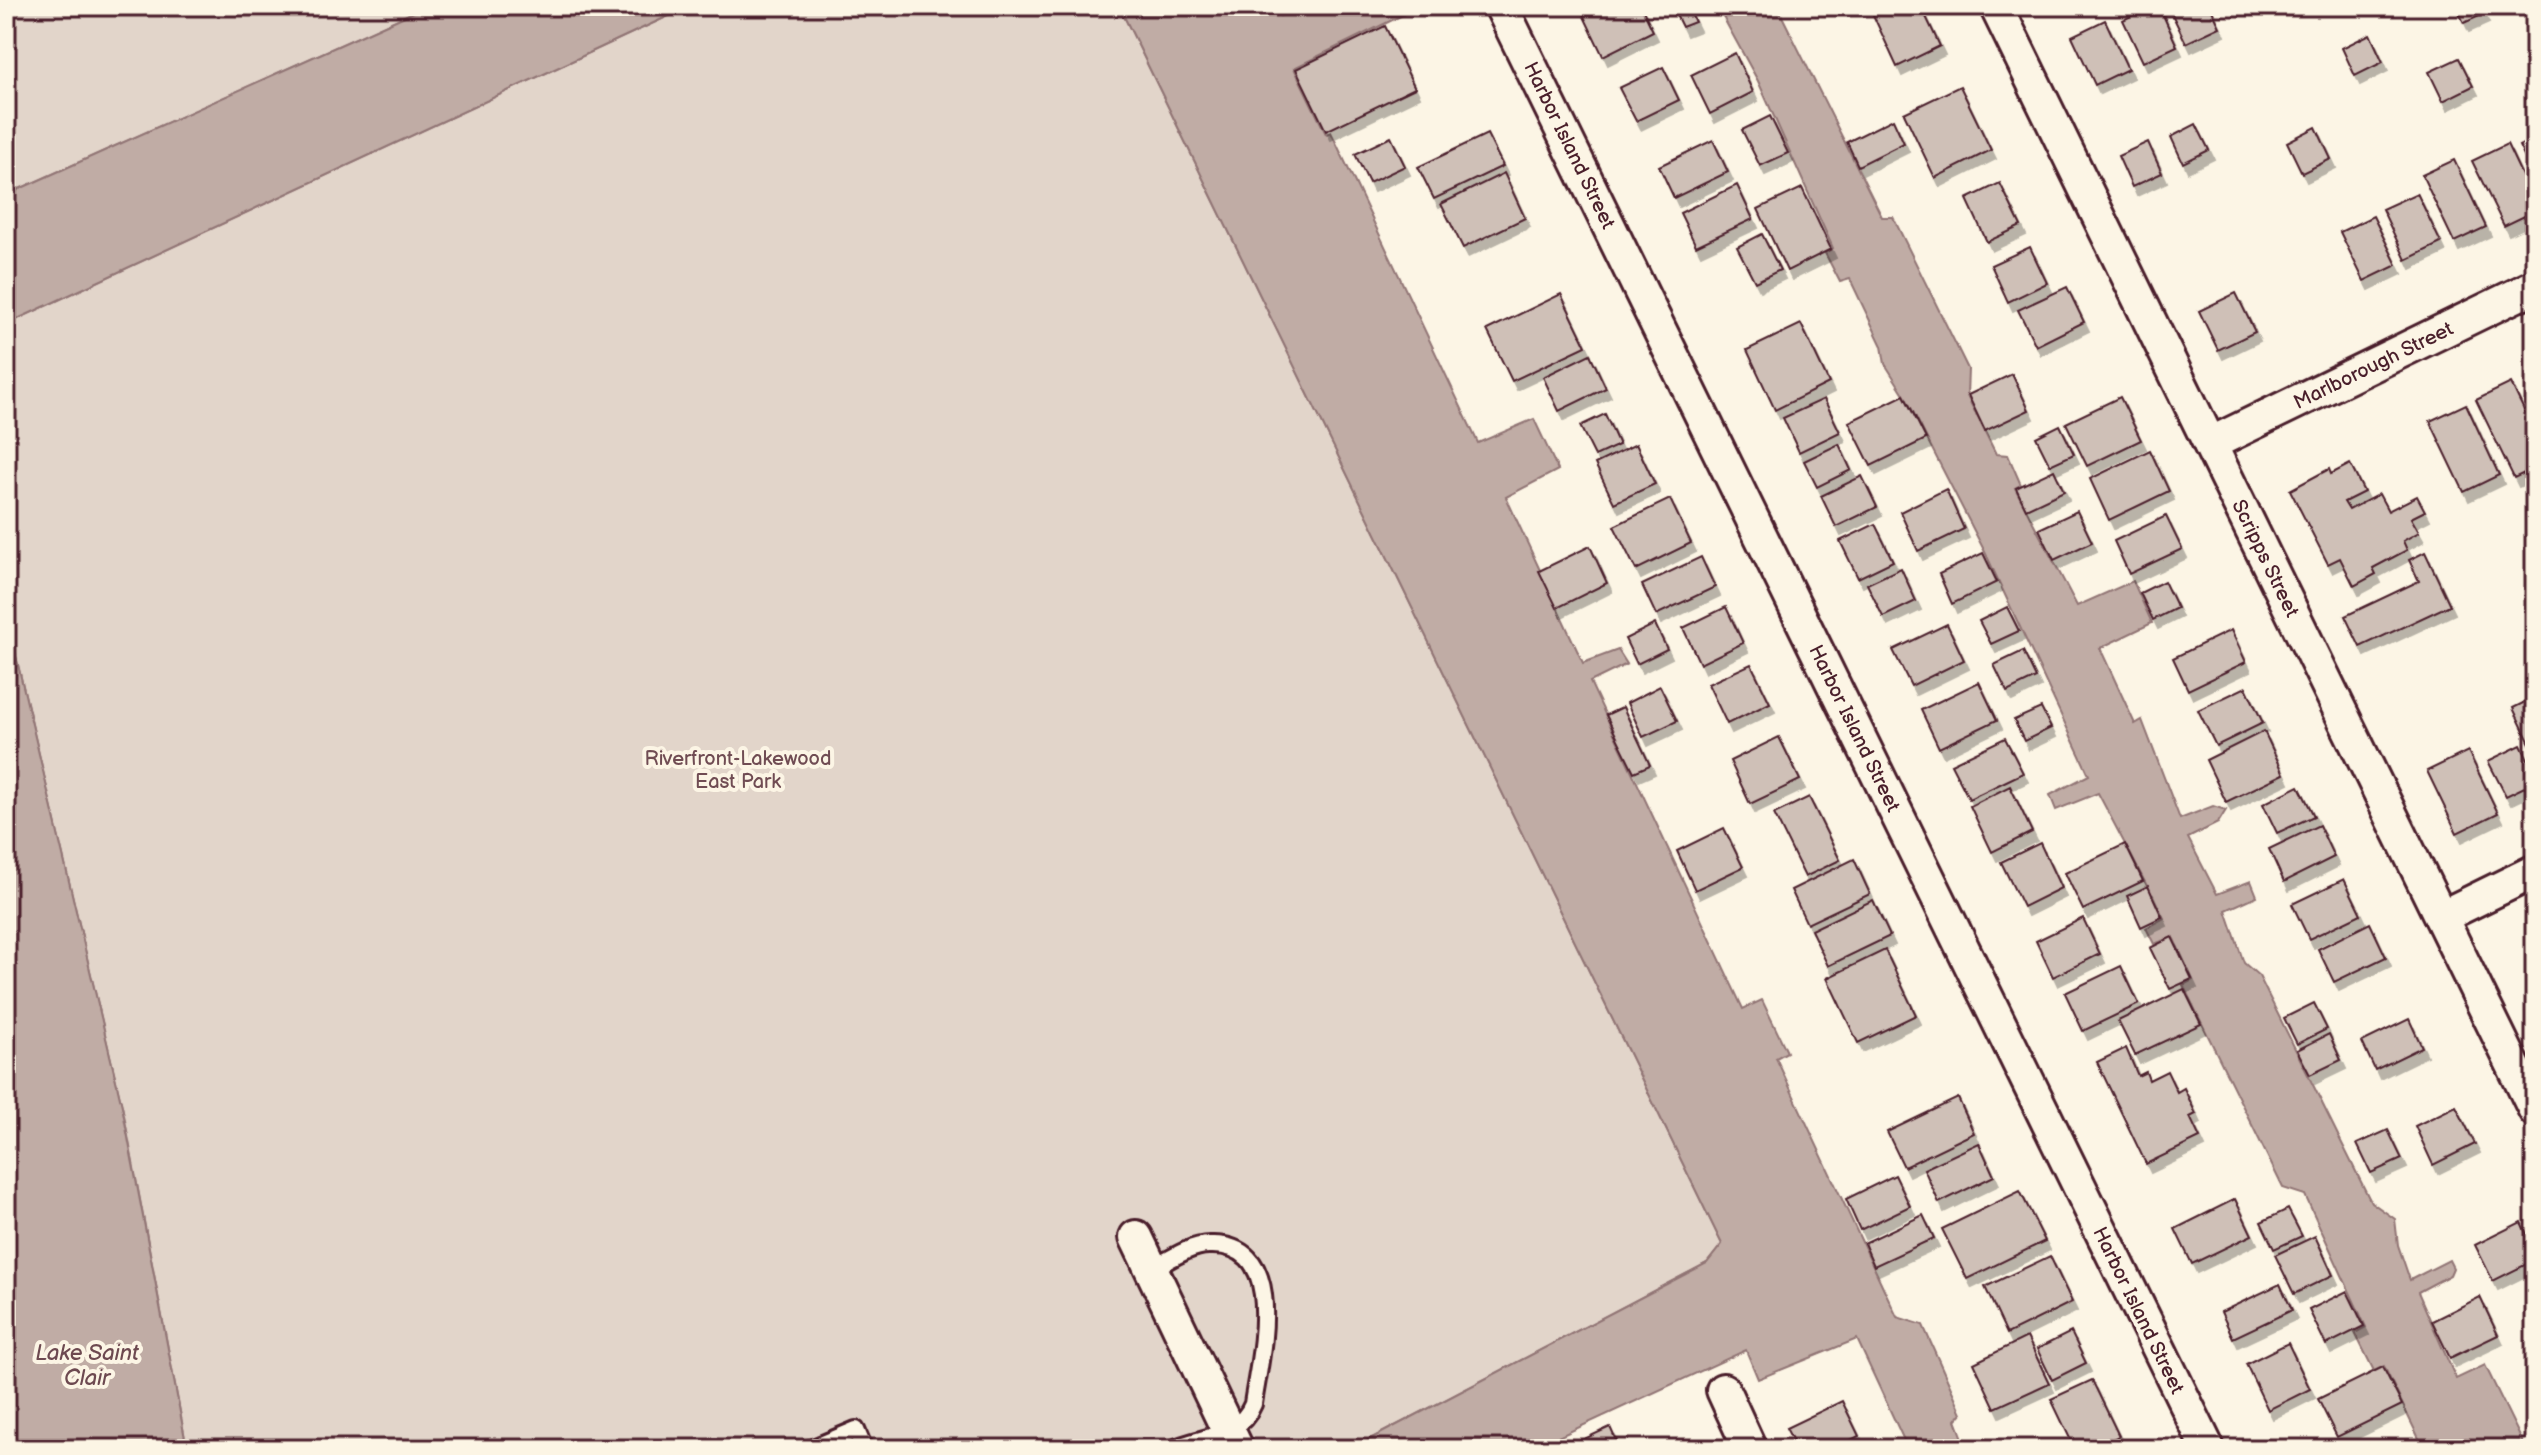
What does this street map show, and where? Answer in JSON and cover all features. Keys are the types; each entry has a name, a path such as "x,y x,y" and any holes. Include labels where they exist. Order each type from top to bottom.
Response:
{"street":[{"name":"Harbor Island Street","path":"1501,6 2208,1449"},
{"name":"Scripps Street","path":"1996,6 2535,1110"},
{"name":"Marlborough Street","path":"2210,444 2535,286"},
{"path":"2441,917 2535,871"},
{"path":"1136,1237 1232,1440"},
{"path":"1723,1390 1750,1449"}],"lane":[{"path":"1152,1269 1209,1245 1238,1253 1257,1272 1266,1309 1253,1404 1247,1419 1232,1440 1173,1449"},
{"path":"811,1449 856,1430 864,1449"}],"green space":[{"path":"6,6 427,6 6,195"},
{"name":"Riverfront-Lakewood East Park","path":"690,6 1119,6 1722,1244 1707,1263 1351,1449 187,1449 124,1115 6,614 9,323"}],"water":[{"path":"427,6 690,6 9,323 6,342 6,195"},
{"path":"1119,6 1274,6 1280,16 1302,6 1421,6 1294,68 1326,134 1331,132 1478,443 1534,419 1558,470 1506,497 1583,663 1618,650 1627,664 1590,682 1743,1009 1762,1000 1787,1052 1776,1058 1897,1317 1923,1325 1962,1413 1956,1420 1967,1449 1908,1449 1857,1339 1758,1379 1746,1350 1558,1437 1562,1449 1351,1449 1707,1263 1722,1244"},
{"path":"1717,6 1777,6 1882,217 1893,217 1968,369 1967,396 1996,454 2008,455 2021,485 2015,488 2077,606 2133,581 2152,623 2100,648 2135,724 2142,720 2180,819 2213,806 2226,810 2218,823 2188,838 2217,894 2251,881 2257,896 2226,910 2244,963 2259,976 2371,1202 2395,1219 2398,1245 2410,1280 2449,1260 2453,1268 2450,1275 2418,1292 2456,1379 2485,1365 2526,1449 2424,1449 2384,1366 2374,1371 2355,1333 2366,1327 2305,1195 2283,1188 2183,985 2193,980 2173,937 2154,944 2146,928 2164,918 2098,793 2056,810 2050,795 2089,775 1985,552 1904,394 1885,364 1882,346 1850,279 1840,282 1825,253 1833,248 1758,81"},
{"name":"Lake Saint Clair","path":"6,614 122,1106 187,1449 6,1449"}],"building":[{"path":"1579,6 1641,6 1653,31 1603,56"},
{"path":"1687,6 1695,22 1682,27 1673,9"},
{"path":"1869,6 1921,6 1940,46 1897,67"},
{"path":"2151,6 2159,6 2177,46 2143,62 2123,20"},
{"path":"2168,6 2210,6 2220,27 2186,43"},
{"path":"2456,6 2480,6 2484,14 2464,23"},
{"path":"2105,20 2128,69 2095,85 2072,36"},
{"path":"1385,26 1415,88 1326,131 1296,69"},
{"path":"2370,34 2383,62 2355,76 2342,48"},
{"path":"1735,53 1753,92 1710,114 1691,75"},
{"path":"2459,58 2473,86 2443,101 2429,72"},
{"path":"1663,67 1679,100 1636,121 1619,88"},
{"path":"1960,86 1991,150 1935,178 1904,113"},
{"path":"1770,116 1788,153 1760,166 1742,130"},
{"path":"1893,119 1904,143 1858,166 1847,142"},
{"path":"2196,124 2209,150 2183,163 2171,137"},
{"path":"2316,127 2331,159 2302,173 2287,142"},
{"path":"1487,134 1503,166 1434,199 1418,167"},
{"path":"1391,137 1405,166 1369,183 1355,154"},
{"path":"2535,138 2535,179 2519,146"},
{"path":"1713,140 1728,172 1674,198 1659,166"},
{"path":"2148,142 2162,173 2132,187 2118,156"},
{"path":"2507,144 2535,203 2535,211 2504,226 2472,161"},
{"path":"2454,160 2486,227 2454,242 2422,175"},
{"path":"1504,173 1525,218 1463,248 1441,204"},
{"path":"2000,183 2021,226 1987,242 1967,199"},
{"path":"1737,185 1753,219 1696,246 1680,213"},
{"path":"1802,188 1831,249 1787,271 1758,209"},
{"path":"2417,193 2441,243 2406,260 2382,209"},
{"path":"2373,216 2397,265 2364,281 2340,232"},
{"path":"1762,234 1780,270 1755,282 1737,247"},
{"path":"2030,247 2047,283 2008,302 1991,265"},
{"path":"2067,287 2084,322 2036,346 2018,310"},
{"path":"2236,293 2255,332 2218,350 2199,311"},
{"path":"1561,294 1586,346 1512,381 1487,330"},
{"path":"1801,324 1829,383 1775,410 1747,350"},
{"path":"1590,354 1606,388 1559,411 1543,377"},
{"path":"2012,374 2029,410 1985,431 1968,395"},
{"path":"2511,383 2535,433 2535,468 2514,478 2476,400"},
{"path":"1904,395 1926,439 1871,466 1849,422"},
{"path":"2120,397 2141,440 2087,466 2066,423"},
{"path":"1824,399 1840,432 1799,452 1783,418"},
{"path":"2466,404 2499,475 2464,492 2430,421"},
{"path":"1605,414 1619,445 1595,456 1580,426"},
{"path":"2060,425 2074,454 2050,465 2036,437"},
{"path":"1636,444 1655,484 1614,503 1595,464"},
{"path":"1839,444 1851,470 1817,487 1804,461"},
{"path":"2150,450 2169,491 2109,520 2090,479"},
{"path":"2350,464 2364,492 2344,502 2349,510 2379,494 2388,511 2417,496 2425,511 2411,518 2419,532 2403,541 2407,550 2373,568 2376,574 2354,586 2340,558 2328,564 2290,490 2329,469 2331,474"},
{"path":"2054,470 2064,491 2026,509 2016,488"},
{"path":"1862,476 1877,507 1836,527 1821,496"},
{"path":"1946,489 1964,529 1918,551 1900,512"},
{"path":"1670,499 1691,543 1636,570 1614,526"},
{"path":"2077,511 2092,542 2054,560 2039,529"},
{"path":"2166,516 2182,549 2129,574 2114,541"},
{"path":"1875,524 1893,561 1858,578 1840,541"},
{"path":"1590,546 1607,583 1557,608 1539,571"},
{"path":"2425,552 2450,605 2360,647 2345,616 2419,581 2409,560"},
{"path":"1983,553 1997,582 1952,604 1939,574"},
{"path":"1701,557 1715,587 1656,615 1642,585"},
{"path":"1901,568 1916,601 1883,617 1867,584"},
{"path":"2164,581 2177,608 2153,620 2140,593"},
{"path":"1726,607 1743,643 1700,664 1683,628"},
{"path":"2007,607 2019,631 1991,644 1979,621"},
{"path":"1655,624 1667,649 1637,664 1625,639"},
{"path":"1947,624 1964,660 1911,686 1893,650"},
{"path":"2231,630 2246,662 2188,690 2173,658"},
{"path":"2023,651 2036,678 2007,692 1994,665"},
{"path":"1751,664 1770,703 1727,724 1708,684"},
{"path":"1979,682 1997,720 1939,748 1921,710"},
{"path":"1660,686 1677,721 1643,737 1627,703"},
{"path":"2246,687 2263,723 2216,746 2198,710"},
{"path":"2535,697 2535,754 2513,708"},
{"path":"1623,707 1650,765 1634,772 1606,715"},
{"path":"2041,708 2051,728 2024,741 2014,720"},
{"path":"2264,731 2284,774 2226,802 2206,760"},
{"path":"1779,737 1800,780 1750,804 1730,761"},
{"path":"2005,738 2023,773 1969,799 1951,764"},
{"path":"2521,745 2535,774 2535,782 2506,796 2488,761"},
{"path":"2468,751 2498,813 2457,833 2427,771"},
{"path":"2010,786 2032,832 1992,852 1970,806"},
{"path":"2299,786 2314,816 2277,833 2263,804"},
{"path":"1809,797 1840,860 1805,877 1774,814"},
{"path":"2319,825 2334,857 2284,882 2269,849"},
{"path":"1724,828 1743,867 1695,890 1677,851"},
{"path":"2040,843 2061,888 2023,907 2001,862"},
{"path":"2125,844 2143,881 2083,910 2065,873"},
{"path":"1854,859 1870,894 1807,924 1791,890"},
{"path":"2344,879 2361,914 2309,939 2292,904"},
{"path":"2148,886 2162,917 2141,927 2127,896"},
{"path":"1873,900 1890,936 1828,966 1811,930"},
{"path":"2083,918 2100,954 2053,977 2036,941"},
{"path":"2370,923 2386,957 2334,982 2318,949"},
{"path":"2172,937 2192,979 2170,989 2150,948"},
{"path":"1885,950 1916,1015 1858,1043 1827,978"},
{"path":"2121,966 2139,1004 2083,1031 2065,993"},
{"path":"2184,989 2201,1024 2135,1055 2118,1021"},
{"path":"2314,1003 2327,1029 2297,1044 2284,1018"},
{"path":"2409,1019 2422,1047 2375,1070 2362,1042"},
{"path":"2329,1034 2341,1060 2310,1075 2297,1050"},
{"path":"2126,1048 2138,1076 2146,1072 2149,1080 2167,1071 2177,1092 2184,1088 2196,1114 2190,1117 2200,1138 2146,1164 2097,1062"},
{"path":"1958,1098 1974,1133 1904,1167 1887,1132"},
{"path":"2456,1106 2475,1144 2433,1165 2415,1126"},
{"path":"2388,1130 2402,1159 2371,1173 2357,1144"},
{"path":"1979,1143 1994,1176 1939,1203 1924,1169"},
{"path":"1895,1175 1910,1206 1860,1230 1846,1199"},
{"path":"2020,1191 2045,1241 1967,1279 1942,1229"},
{"path":"2235,1199 2252,1235 2192,1264 2175,1229"},
{"path":"2288,1209 2302,1236 2274,1249 2261,1222"},
{"path":"1923,1215 1934,1238 1874,1266 1864,1243"},
{"path":"2521,1222 2535,1252 2535,1260 2493,1281 2475,1245"},
{"path":"2315,1236 2333,1275 2294,1294 2275,1255"},
{"path":"2050,1256 2072,1302 2007,1334 1985,1287"},
{"path":"2280,1284 2292,1310 2233,1338 2221,1312"},
{"path":"2347,1291 2364,1326 2326,1345 2309,1310"},
{"path":"2480,1297 2498,1335 2450,1358 2432,1321"},
{"path":"2071,1332 2086,1363 2052,1380 2037,1349"},
{"path":"2027,1337 2049,1383 1995,1408 1974,1363"},
{"path":"2288,1343 2310,1389 2268,1410 2246,1364"},
{"path":"2383,1367 2402,1405 2337,1437 2318,1399"},
{"path":"2092,1380 2119,1436 2093,1449 2075,1449 2051,1399"},
{"path":"1842,1401 1859,1436 1832,1449 1797,1449 1786,1428"},
{"path":"1610,1427 1620,1449 1570,1449 1569,1446"}]}
